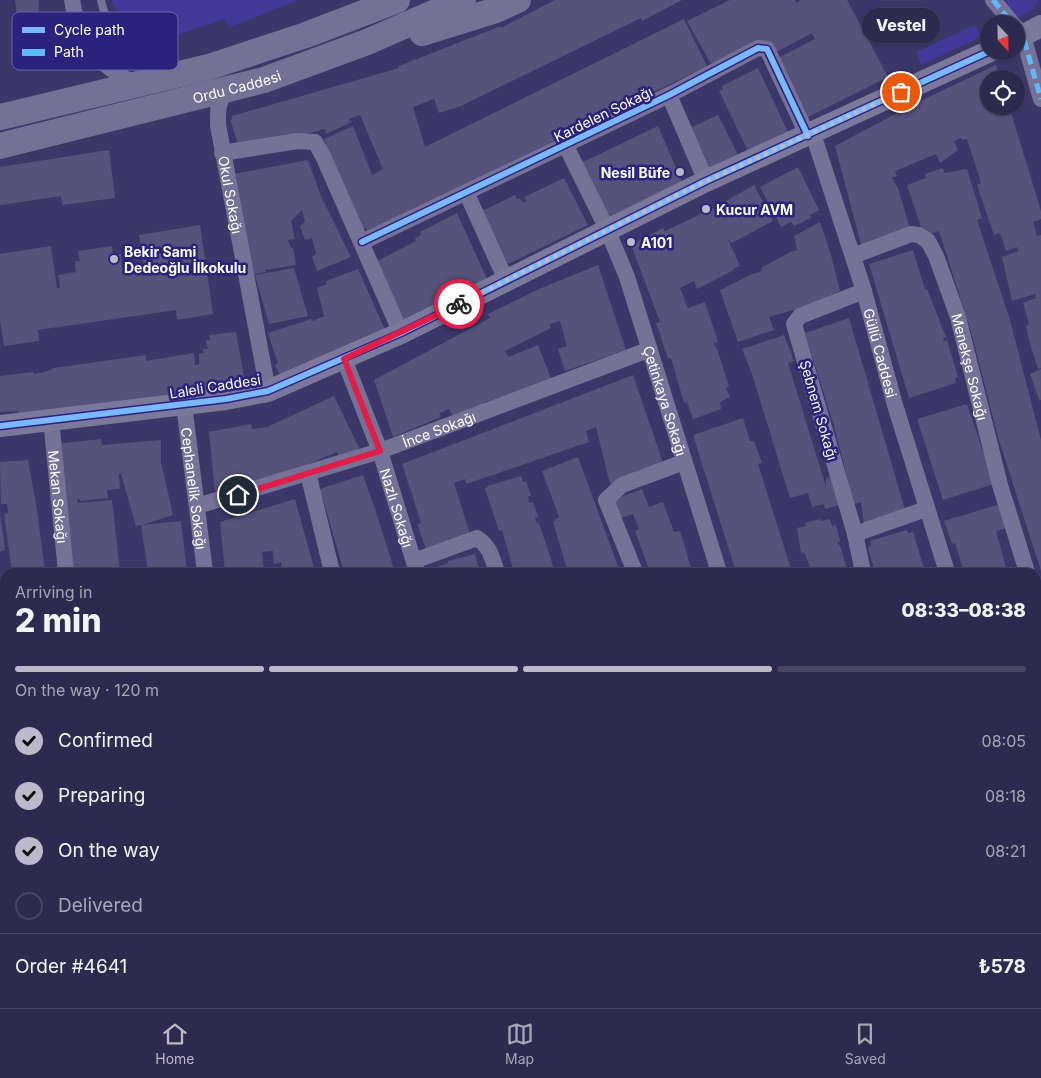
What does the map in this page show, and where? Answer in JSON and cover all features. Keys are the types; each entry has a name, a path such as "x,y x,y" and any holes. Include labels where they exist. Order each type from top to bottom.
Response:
{"main road":[{"name":"Ordu Caddesi","path":"0,117 62,100 136,85 209,67 397,0"},
{"name":"Ordu Caddesi","path":"0,146 264,80 367,42 463,0"},
{"path":"367,42 399,38 438,29 496,10 518,0"}],"street":[{"path":"993,0 1008,15"},
{"path":"1025,41 1041,99"},
{"name":"Kardelen Sokağı","path":"362,242 566,146 758,48 767,49 811,135"},
{"name":"Laleli Caddesi","path":"0,426 226,400 268,391 402,333 706,181 811,135 980,56"},
{"path":"112,70 136,85"},
{"name":"Okul Sokağı","path":"229,89 221,97 218,107 222,153 268,391"},
{"path":"669,95 706,181"},
{"name":"Güllü Caddesi","path":"811,135 864,290 895,405 946,568"},
{"path":"222,153 298,141 315,142 402,333"},
{"name":"Çetinkaya Sokağı","path":"566,146 607,229 627,277 716,568"},
{"path":"467,194 506,280"},
{"name":"Menekşe Sokağı","path":"853,256 911,234 919,235 928,241 958,317 1000,485 1027,568"},
{"name":"Şebnem Sokağı","path":"862,568 855,534 794,324 800,316 864,290"},
{"name":"İnce Sokağı","path":"197,506 380,451 648,350"},
{"name":"Nazlı Sokağı","path":"344,359 380,451 415,567"},
{"name":"Cephanelik Sokağı","path":"184,405 205,568"},
{"name":"Mekan Sokağı","path":"51,419 66,568"},
{"path":"633,568 606,500 622,485 684,462"},
{"path":"308,472 331,568"},
{"path":"855,534 926,509"},
{"path":"415,567 477,538 485,543 490,551 495,568"}],"lane":[{"path":"101,0 105,12"},
{"path":"178,67 209,67"}],"shaded area":[{"path":"112,0 298,0 229,28 225,19 178,34 178,12 116,12"},
{"path":"997,0 1038,0 1039,2 1030,11 1022,15 1009,15"},
{"path":"975,25 980,35 980,37 921,65 916,52"}],"building":[{"path":"15,0 39,0 39,12 17,12"},
{"path":"555,0 682,0 642,21 641,18 461,106 439,113 434,99 413,107 425,147 684,19 707,66 367,232 366,228 362,230 324,139 353,126 372,175 383,169 360,115 349,119 352,122 326,134 325,129 299,136 238,144 231,122 232,116 399,68 399,66 501,26 501,28"},
{"path":"730,0 795,0 796,3 801,0 847,0 888,77 804,119 774,60 815,39 812,33 769,56 754,43 711,64 687,21"},
{"path":"996,65 997,70 985,70"},
{"path":"758,68 788,132 748,151 719,91 723,89 722,86"},
{"path":"980,73 980,115 1012,115 1041,211 1041,219 1033,222 1037,236 1041,235 1041,368 1038,369 1029,340 1026,326 1029,324 1023,303 1036,298 1035,294 1012,301 1002,257 1018,251 1017,247 1006,251 1000,233 994,235 977,185 981,183 967,139 963,140 961,138 954,141 958,150 940,163 936,154 895,171 897,176 892,178 898,188 911,232 862,248 835,146 916,103"},
{"path":"718,115 738,155 701,172 683,131"},
{"path":"658,126 683,184 609,221 581,163"},
{"path":"109,150 115,198 62,205 61,196 0,205 0,167"},
{"path":"308,160 320,194 351,257 317,271 312,257 316,254 312,238 305,240 300,226 305,222 302,210 291,221 295,239 288,240 291,248 293,248 296,265 265,270 266,272 254,274 234,174"},
{"path":"798,167 819,210 810,215 811,218 794,226 791,222 781,227 760,187"},
{"path":"943,168 944,173 967,169 982,218 977,220 1010,320 1041,440 1041,568 998,437 971,331 939,231 924,236 907,185 926,178 925,174"},
{"path":"564,178 588,225 508,264 482,211 515,195 523,203 527,201 524,197"},
{"path":"754,185 773,221 732,243 728,239 740,266 697,289 694,281 680,288 688,308 705,302 718,342 714,343 729,387 726,388 730,397 720,402 721,409 693,419 687,402 684,403 671,358 668,359 656,323 660,322 631,245 663,228 665,231 714,208"},
{"path":"457,213 488,281 402,321 377,261 416,241 415,238 421,235 420,232"},
{"path":"820,222 840,291 807,306 769,317 774,330 738,342 720,290 762,271 761,268 797,250 794,236"},
{"path":"200,225 213,314 177,320 176,310 38,330 39,341 4,346 0,321 0,254 51,246 57,288 60,288 58,275 76,272 75,262 80,261 78,251 112,246 113,255 121,254 122,267 140,265 142,276 145,275 139,235"},
{"path":"913,250 925,290 927,289 946,337 943,338 944,341 947,340 958,377 955,378 956,383 909,398 869,264"},
{"path":"598,265 626,350 565,371 558,349 567,346 560,321 550,324 551,328 505,351 508,357 538,345 552,381 486,402 455,421 449,409 439,413 441,417 393,437 374,380 490,318 488,314 539,289"},
{"path":"294,268 308,316 269,324 255,275"},
{"path":"358,269 386,332 282,380 275,365 278,364 268,333 311,319 313,321 324,316 317,288 327,284 326,281"},
{"path":"849,318 906,513 864,525 861,502 854,504 834,426 805,333"},
{"path":"236,332 246,388 19,419 18,411 0,412 0,376 33,372 34,374 54,368 146,355 146,361 194,353 195,365 199,364 199,354 204,353 203,349 208,349 206,341 210,340 209,335"},
{"path":"784,335 794,361 788,363 826,487 826,479 833,475 839,505 825,509 824,504 812,507 808,493 790,498 752,374 742,349"},
{"path":"1041,369 1041,400 1039,400 1030,374"},
{"path":"633,375 664,466 610,484 596,427 586,431 589,442 466,484 465,479 454,483 471,537 427,552 417,524 421,523 402,464"},
{"path":"334,396 361,452 341,458 337,452 264,483 215,491 209,432 251,424 252,429 267,427"},
{"path":"967,404 994,484 943,500 917,419"},
{"path":"743,418 750,441 754,441 762,463 758,464 791,568 735,568 693,435"},
{"path":"101,439 102,445 161,440 161,462 173,515 142,525 181,521 187,568 147,568 141,525 136,526 121,474 128,471 119,474 120,489 107,490 108,498 81,501 77,498 78,503 112,500 120,568 73,568 55,444"},
{"path":"578,457 619,568 567,568 553,522 559,517 542,471"},
{"path":"28,460 44,568 11,568 4,514 8,513 7,504 1,504 0,462"},
{"path":"363,475 394,568 343,568 320,489"},
{"path":"521,476 523,482 526,481 531,496 528,496 529,503 533,502 538,517 535,517 537,524 539,523 554,568 513,568 502,530 499,531 485,489 488,486"},
{"path":"642,489 649,507 663,502 674,532 680,531 691,568 649,568 635,531 639,529 633,514 618,519 611,501"},
{"path":"295,499 314,568 282,568 281,562 274,564 273,551 262,552 264,568 225,568 220,522"},
{"path":"1000,504 1007,528 996,531 1006,568 963,568 955,543 952,544 944,521"},
{"path":"0,512 5,550 0,552"},
{"path":"820,519 821,521 830,519 832,526 836,525 840,541 837,542 847,568 810,568 804,552 801,553 797,528 806,526 805,523"},
{"path":"907,530 908,533 913,532 924,568 874,568 868,548 871,546 870,541"},
{"path":"475,554 479,568 434,568 448,563 448,561"}],"marked path":[{"path":"993,0 1006,15"},
{"path":"1025,43 1041,99"}],"cycle path":[{"path":"362,242 669,95 758,48 767,49 808,136"},
{"path":"0,426 226,399 268,391 401,333 706,181 980,56"}],"way so far":[{"path":"459,304 689,189 813,134 901,92"}],"place":[{"name":"Vestel","path":"901,92"},
{"name":"Nesil Büfe","path":"680,172"},
{"name":"Kucur AVM","path":"706,209"},
{"name":"A101","path":"631,242"},
{"name":"Bekir Sami Dedeoğlu İlkokulu","path":"114,259"}],"route":[{"path":"238,495 380,451 344,359 402,333 459,304"}]}
